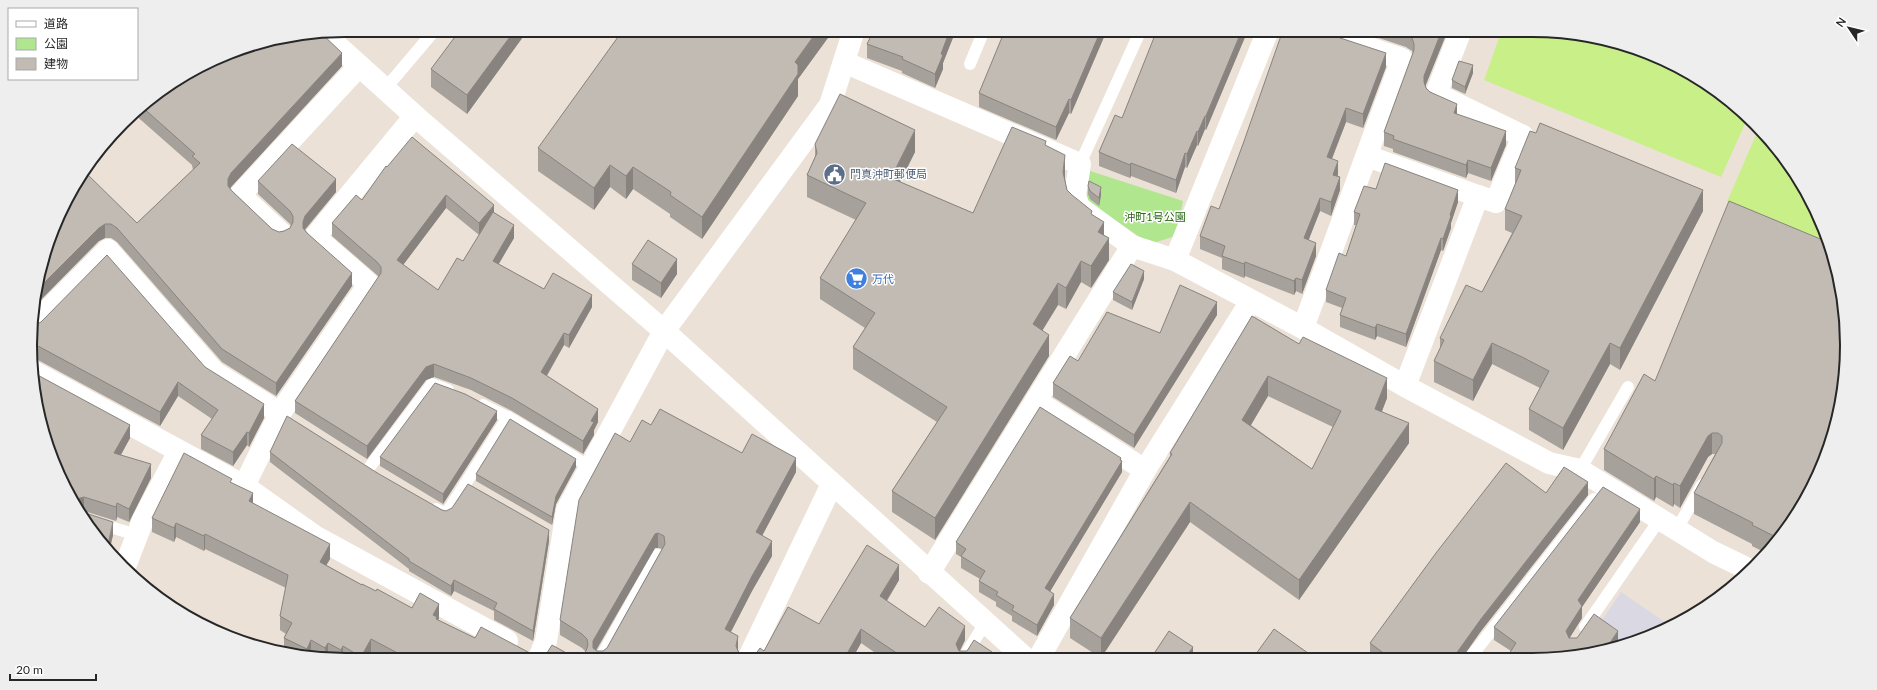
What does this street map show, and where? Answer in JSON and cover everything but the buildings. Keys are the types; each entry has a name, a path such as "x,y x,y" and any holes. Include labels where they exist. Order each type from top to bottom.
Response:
{"street":[{"path":"39,375 244,486 316,537 547,653 555,536 567,510 664,331 830,105 852,37"},
{"path":"1175,260 1265,37"},
{"path":"1303,328 1402,59 1336,37"},
{"path":"1367,156 1496,202 1523,136 1436,94 1458,37"},
{"path":"328,38 415,116 664,331 929,573 1019,653"},
{"path":"844,62 1080,164 1075,195 1079,207 1132,246 1175,260 1303,328 1405,386 1549,462 1580,470 1713,552 1745,568"},
{"path":"281,233 240,195 359,66"},
{"path":"244,486 369,284 315,237 415,116"},
{"path":"1405,386 1478,196"},
{"path":"929,573 1132,246"},
{"path":"39,319 108,250 214,372 286,417"},
{"path":"1042,653 1145,470 1252,301"},
{"path":"1036,401 1145,470"},
{"path":"126,562 137,535 179,451"},
{"path":"751,653 832,484"}],"lane":[{"path":"385,89 429,37"},
{"path":"970,64 981,37"},
{"path":"1080,164 1138,37"},
{"path":"369,468 432,384 461,395"},
{"path":"1580,470 1628,387"},
{"path":"475,401 508,417 590,467"},
{"path":"425,503 446,514 469,486 508,417"},
{"path":"358,461 380,476"},
{"path":"1578,638 1708,475"},
{"path":"1474,653 1605,485"},
{"path":"93,521 137,535"},
{"path":"603,653 658,555"},
{"path":"967,653 985,623"}],"shaded area":[{"path":"1621,592 1665,622 1631,637 1612,643 1583,648"}],"green space":[{"path":"1499,37 1552,38 1592,43 1612,47 1650,60 1686,78 1735,113 1745,123 1721,177 1484,80"},
{"path":"1756,134 1788,174 1799,191 1821,238 1820,240 1727,202"},
{"name":"沖町1号公園","path":"1090,171 1183,201 1176,236 1150,244 1086,200"}],"place":[{"name":"門真沖町郵便局","path":"834,174"},
{"name":"万代","path":"857,279"}]}
